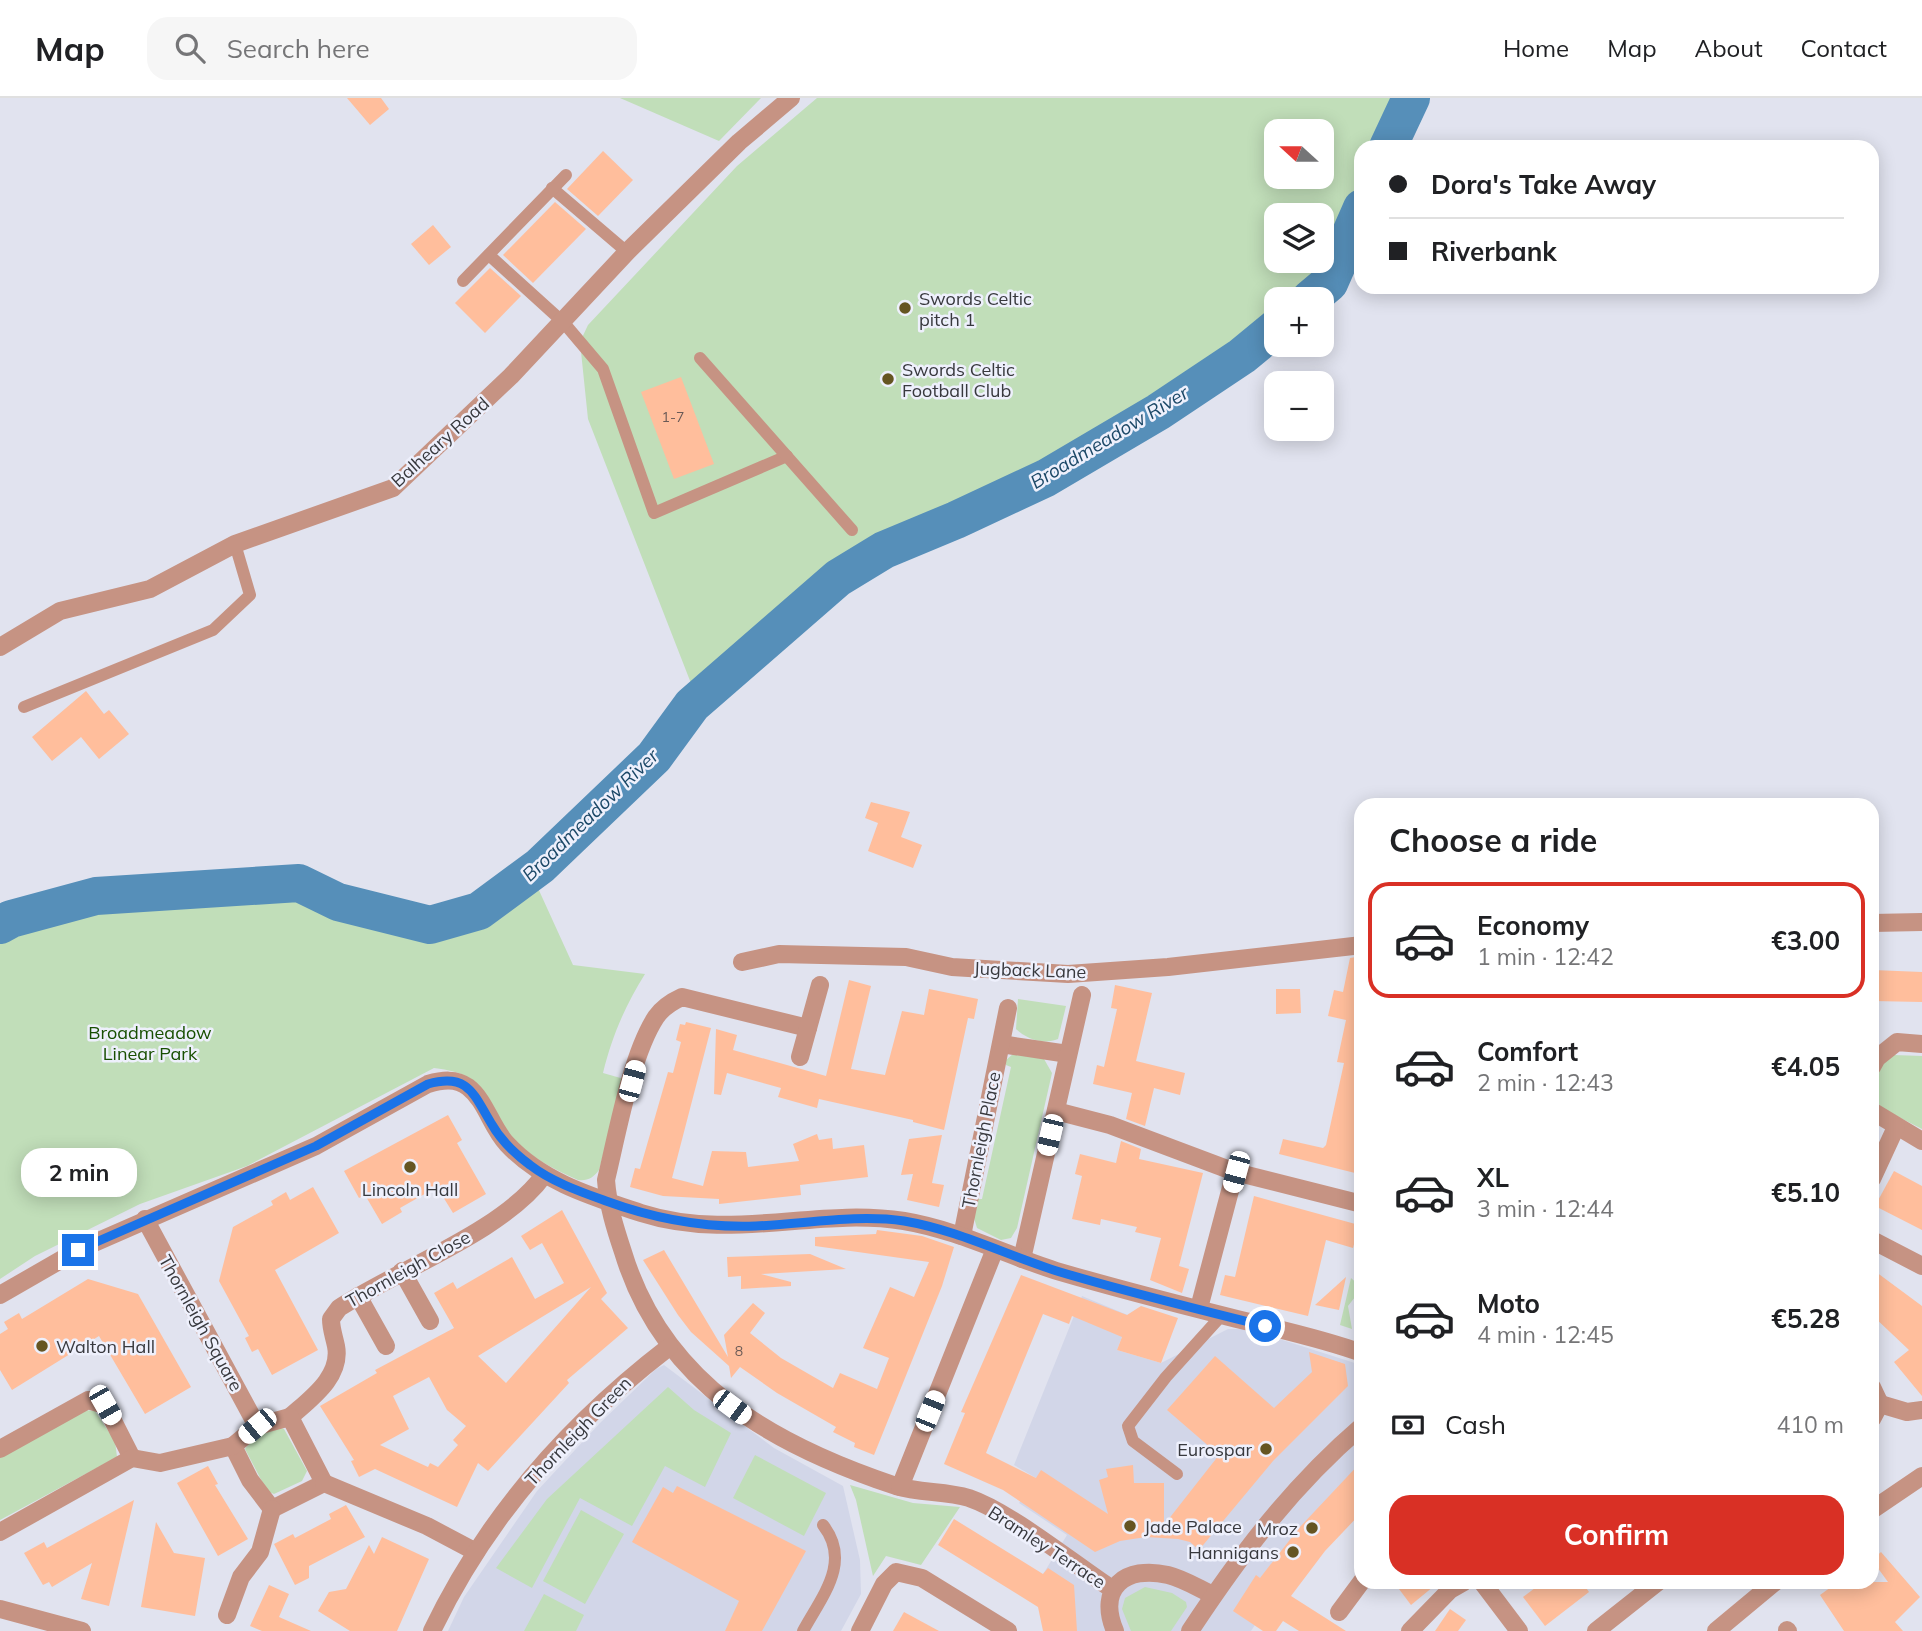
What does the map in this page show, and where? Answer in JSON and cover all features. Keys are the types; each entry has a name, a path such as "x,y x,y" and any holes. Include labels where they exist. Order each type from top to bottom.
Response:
{"street":[{"name":"Balheary Road","path":"0,647 60,611 150,589 235,544 393,488 564,323 627,252 739,142 791,98"},
{"path":"1879,923 1922,922"},
{"name":"Jugback Lane","path":"742,962 779,954 906,957 952,967 1068,974 1168,967 1354,946"},
{"path":"800,1057 820,985"},
{"path":"1022,1259 1082,995"},
{"path":"607,1202 606,1180 639,1055 656,1016 669,1003 682,998 703,1001 808,1028"},
{"name":"Thornleigh Place","path":"962,1236 1008,1008"},
{"path":"1879,1056 1897,1042 1922,1044"},
{"path":"1001,1044 1068,1055"},
{"path":"0,1295 78,1250 316,1146 428,1084 445,1079 467,1086 478,1097 491,1124 507,1144 544,1175 607,1202 650,1216 699,1226 869,1219 903,1221 962,1236 1022,1259 1354,1351"},
{"path":"1056,1111 1179,1149 1236,1172 1354,1202"},
{"path":"1879,1116 1922,1141"},
{"path":"1879,1164 1896,1127"},
{"path":"1199,1308 1236,1172"},
{"name":"Thornleigh Close","path":"290,1417 317,1392 333,1372 337,1360 331,1319 339,1308 515,1206 544,1175"},
{"name":"Bramley Terrace","path":"607,1202 639,1296 669,1347 711,1390 754,1423 830,1463 900,1487 969,1498 1007,1519 1112,1589"},
{"name":"Thornleigh Square","path":"145,1219 257,1426"},
{"path":"1879,1244 1922,1266"},
{"path":"900,1487 995,1249"},
{"path":"402,1271 430,1321"},
{"path":"358,1296 386,1346"},
{"name":"Thornleigh Green","path":"432,1631 476,1552 514,1498 555,1450 629,1377 669,1347"},
{"path":"0,1449 88,1400 97,1400 105,1405 132,1458"},
{"path":"1879,1411 1922,1410"},
{"path":"0,1532 132,1458 160,1463 233,1446 257,1426 290,1417 324,1483 427,1526 476,1552"},
{"path":"1190,1631 1275,1510 1322,1460 1354,1433"},
{"path":"233,1446 250,1480 272,1509"},
{"path":"1879,1505 1922,1476"},
{"path":"228,1615 241,1577 260,1552 272,1509 324,1483"},
{"path":"860,1631 884,1584 896,1572 922,1578 1008,1631"},
{"path":"1115,1631 1108,1605 1112,1589 1127,1577 1165,1574 1213,1595"},
{"path":"1339,1612 1356,1589"},
{"path":"1412,1630 1448,1589"},
{"path":"1487,1589 1519,1631"},
{"path":"1596,1631 1649,1589"},
{"path":"1716,1631 1767,1589"},
{"path":"0,1609 63,1629 82,1631"}],"lane":[{"path":"463,281 566,175"},
{"path":"552,188 627,252"},
{"path":"489,255 564,323 603,369 654,513 787,456"},
{"path":"700,358 852,530"},
{"path":"24,707 212,629 250,595 235,544"},
{"path":"1177,1474 1133,1441 1129,1426 1166,1377 1222,1315"},
{"path":"803,1631 831,1580 837,1561 832,1536 823,1525"}],"shaded area":[{"path":"1082,1296 1130,1316 1117,1350 1161,1363 1228,1329 1248,1329 1354,1363 1354,1501 1268,1605 1251,1631 1063,1631 1029,1597 1067,1535 1019,1503 1036,1478 1014,1465"},
{"path":"664,1365 774,1448 843,1486 860,1560 861,1594 841,1631 448,1631 464,1597 537,1491 600,1423 656,1369"}],"green space":[{"path":"620,98 761,98 719,141"},
{"name":"Swords Celtic Football Club","path":"817,98 1411,98 1391,140 1354,140 1354,219 1334,258 1334,203 1264,203 1264,273 1322,273 1311,287 1264,287 1264,330 1238,353 994,488 852,553 803,590 694,691 588,419 580,342 588,325 737,166"},
{"name":"Broadmeadow Linear Park","path":"299,883 338,902 430,925 522,896 537,886 573,965 645,974 620,1022 603,1073 624,1079 599,1170 590,1178 578,1180 541,1161 510,1136 476,1083 453,1071 434,1068 247,1166 140,1204 35,1256 0,1279 0,925 11,919 96,896"},
{"path":"1018,999 1066,1006 1058,1039 1036,1040 1016,1029"},
{"path":"1013,1054 1044,1059 1052,1073 1017,1228 1011,1238 1001,1240 977,1228 974,1218 976,1199 982,1199 1011,1067 1006,1065 1006,1060"},
{"path":"1894,1055 1922,1056 1922,1129 1879,1105 1879,1067"},
{"path":"1351,1278 1354,1281 1354,1298 1348,1306 1352,1329 1340,1325"},
{"path":"668,1387 694,1410 731,1433 705,1487 665,1466 632,1526 580,1498 532,1588 496,1568 547,1499"},
{"path":"84,1410 95,1411 115,1441 117,1457 0,1520 0,1457"},
{"path":"279,1427 284,1429 307,1471 302,1481 274,1494 267,1491 245,1449 253,1438"},
{"path":"755,1455 826,1493 804,1536 733,1498"},
{"path":"850,1485 913,1503 960,1507 921,1565 886,1556 873,1576 856,1500"},
{"path":"581,1510 624,1534 585,1604 543,1581"},
{"path":"1145,1587 1172,1593 1186,1602 1187,1607 1171,1631 1131,1631 1122,1609 1125,1598"},
{"path":"544,1594 584,1615 576,1631 524,1631"}],"building":[{"path":"347,98 381,98 389,109 370,125"},
{"path":"603,151 633,180 598,216 567,189"},
{"path":"555,202 586,229 533,283 503,255"},
{"path":"433,225 451,247 429,265 411,244"},
{"path":"490,268 521,296 485,333 455,303"},
{"path":"681,377 714,464 674,479 641,392"},
{"path":"86,691 104,714 109,710 129,734 99,759 81,737 52,761 32,737"},
{"path":"871,802 910,812 901,837 922,845 913,868 868,851 878,823 865,818"},
{"path":"1354,957 1354,1173 1279,1154 1283,1139 1323,1148 1326,1145 1344,1063 1337,1062 1346,1020 1328,1016 1334,990 1343,992 1350,958"},
{"path":"1879,970 1922,972 1922,1002 1879,1001"},
{"path":"849,980 871,986 851,1069 885,1075 902,1011 924,1015 929,989 978,999 974,1019 968,1018 944,1130 913,1120 819,1099 817,1108 778,1097 781,1088 727,1073 721,1095 714,1094 716,1029 737,1035 733,1050 826,1076"},
{"path":"1115,985 1152,993 1136,1061 1185,1073 1180,1095 1154,1088 1145,1126 1126,1119 1132,1093 1093,1084 1097,1065 1104,1067 1117,1009 1111,1008"},
{"path":"1276,989 1300,989 1301,1013 1276,1014"},
{"path":"686,1022 711,1028 672,1178 703,1186 712,1151 746,1152 748,1167 799,1161 793,1144 817,1134 819,1140 832,1138 833,1149 864,1145 868,1177 800,1185 801,1195 719,1204 719,1199 663,1196 630,1187 635,1168 640,1169 668,1072 673,1073 681,1042 676,1040 680,1024 685,1025"},
{"name":"Lincoln Hall","path":"448,1115 462,1140 457,1143 486,1194 453,1213 437,1187 400,1208 402,1212 382,1224 365,1195 359,1198 344,1171"},
{"path":"942,1135 932,1183 944,1185 939,1207 907,1200 913,1174 901,1175 909,1139"},
{"path":"1121,1141 1141,1149 1139,1159 1203,1173 1179,1266 1189,1269 1182,1293 1150,1280 1161,1238 1135,1232 1137,1227 1101,1219 1100,1225 1072,1219 1082,1176 1075,1174 1080,1154 1116,1163"},
{"path":"1894,1171 1922,1186 1922,1230 1879,1208 1879,1199"},
{"path":"313,1187 339,1233 275,1270 318,1350 272,1375 258,1349 252,1352 245,1338 249,1336 219,1281 233,1227 273,1205 271,1201 286,1192 290,1200"},
{"path":"1254,1196 1354,1224 1353,1248 1326,1240 1308,1316 1220,1295 1225,1275 1235,1277"},
{"path":"562,1210 607,1293 601,1299 628,1328 567,1380 569,1383 488,1471 478,1463 457,1507 375,1469 359,1477 351,1461 354,1460 320,1406 377,1373 375,1370 454,1328 434,1293 453,1282 457,1289 512,1257 535,1299 564,1283 542,1243 530,1250 521,1236","holes":["591,1287 506,1383 478,1356","429,1377 447,1410 466,1426 453,1440 458,1445 438,1467 430,1463 428,1467 380,1445 409,1429 393,1396"]},
{"path":"877,1230 922,1236 954,1247 942,1286 874,1455 854,1447 855,1443 833,1432 836,1427 777,1393 740,1367 731,1378 729,1366 691,1332 643,1260 664,1250 728,1357 724,1335 753,1303 765,1313 750,1333 781,1358 833,1388 840,1373 877,1389 889,1358 863,1348 890,1287 914,1297 929,1262 815,1246 815,1237 876,1234"},
{"path":"810,1254 846,1269 761,1274 791,1282 791,1286 741,1289 741,1276 728,1277 727,1257"},
{"path":"1879,1274 1922,1306 1922,1396 1894,1362 1909,1350 1879,1322"},
{"path":"1021,1275 1127,1315 1141,1306 1178,1318 1161,1363 1117,1350 1122,1337 1072,1316 1069,1324 1043,1314 986,1453 1036,1478 1041,1470 1108,1514 1099,1480 1108,1477 1106,1469 1133,1465 1134,1483 1164,1483 1164,1525 1219,1455 1167,1410 1215,1356 1274,1408 1312,1372 1309,1352 1345,1364 1348,1386 1273,1461 1199,1550 1190,1542 1178,1539 1146,1537 1120,1541 1095,1552 1003,1490 944,1464 965,1413 961,1412"},
{"path":"1346,1277 1339,1310 1315,1305"},
{"name":"Walton Hall","path":"88,1279 138,1294 191,1387 145,1414 99,1336 12,1390 0,1370 0,1334 8,1329 4,1322 19,1313 22,1319"},
{"path":"208,1466 218,1484 215,1485 248,1539 218,1556 177,1483"},
{"path":"1354,1470 1354,1520 1325,1551 1291,1596 1346,1631 1299,1631 1283,1621 1276,1631 1263,1631 1233,1611 1256,1575 1260,1578 1299,1528"},
{"path":"677,1486 806,1551 762,1631 725,1631 739,1601 632,1542 663,1487 673,1493"},
{"path":"134,1500 109,1606 81,1599 92,1563 52,1587 49,1582 43,1585 24,1553 44,1542 47,1548"},
{"path":"346,1505 365,1537 309,1566 309,1578 295,1585 274,1544 293,1534 295,1538 331,1519 329,1514"},
{"path":"954,1519 1043,1574 1048,1568 1074,1585 1077,1631 1043,1631 1038,1607 938,1545"},
{"path":"156,1522 174,1553 205,1558 195,1616 141,1607"},
{"path":"382,1537 429,1559 397,1631 350,1631 318,1611 329,1592 346,1589 369,1545 374,1554"},
{"path":"1881,1552 1920,1597 1895,1622 1903,1631 1844,1631 1820,1595 1828,1589 1879,1589 1879,1582 1888,1582 1879,1570"},
{"path":"269,1585 289,1594 279,1617 311,1631 262,1631 250,1626"},
{"path":"1399,1589 1430,1589 1411,1605"},
{"path":"1534,1589 1587,1589 1589,1592 1545,1626 1523,1597"},
{"path":"1450,1609 1466,1620 1458,1631 1435,1631"},
{"path":"904,1612 939,1631 893,1631"}],"waterway":[{"name":"Broadmeadow River","path":"1391,140 1411,98"},
{"name":"Broadmeadow River","path":"1324,287 1329,283 1354,226"},
{"name":"Broadmeadow River","path":"0,925 11,919 96,896 299,883 338,902 430,925 479,911 540,866 654,757 692,705 838,578 884,550 1046,478 1158,412 1242,356 1264,338"}],"place":[{"name":"Swords Celtic pitch 1","path":"905,308"},
{"name":"Swords Celtic Football Club","path":"888,379"},
{"name":"Lincoln Hall","path":"410,1167"},
{"name":"Walton Hall","path":"42,1346"},
{"name":"Eurospar","path":"1266,1449"},
{"name":"Jade Palace","path":"1130,1526"},
{"name":"Mroz","path":"1312,1528"},
{"name":"Hannigans","path":"1293,1552"}],"route":[{"path":"78,1250 316,1146 428,1084 445,1079 467,1086 478,1097 491,1124 507,1144 544,1175 607,1202 650,1216 699,1226 755,1226 869,1219 903,1221 962,1236 1060,1272 1265,1326"}]}
